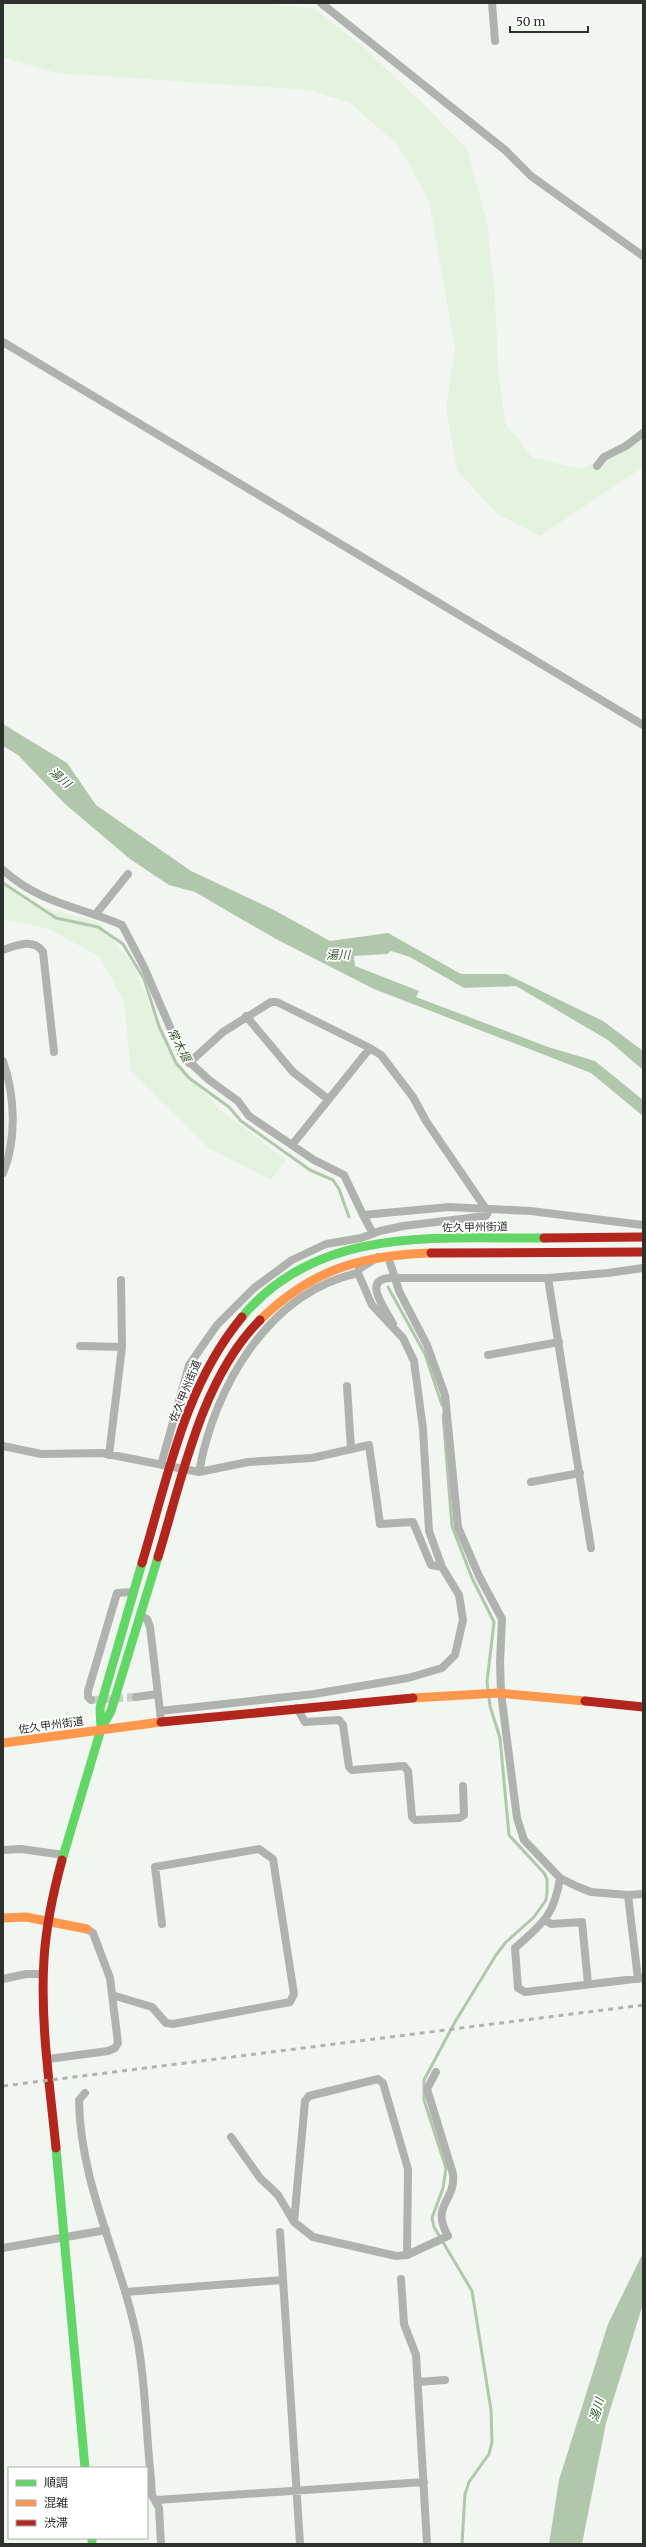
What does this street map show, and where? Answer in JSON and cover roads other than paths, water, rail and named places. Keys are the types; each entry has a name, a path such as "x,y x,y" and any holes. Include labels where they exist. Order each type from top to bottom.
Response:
{"main road":[{"name":"佐久甲州街道","path":"3,1743 101,1729 100,1708 171,1468 200,1380 218,1348 236,1324 261,1298 289,1277 322,1259 362,1242 424,1239 643,1237"},
{"path":"85,2467 48,2072 44,1974 48,1922 64,1855 101,1729 111,1711 206,1403 215,1383 227,1362 253,1328 286,1297 318,1276 343,1265 378,1257 423,1253 643,1252"},
{"path":"101,1729 420,1696 483,1693 500,1693 643,1707"},
{"path":"3,1918 26,1917 87,1929"}],"street":[{"path":"321,3 505,150 531,176 643,256"},
{"path":"492,3 495,41"},
{"path":"3,342 643,725"},
{"path":"597,466 604,457 626,446 643,433"},
{"path":"3,870 33,892 50,901 122,925 149,977 176,1044 189,1063 238,1101 249,1116 314,1160 344,1175 371,1230"},
{"path":"95,915 128,874"},
{"path":"3,950 33,943 40,947 44,952 54,1052"},
{"path":"161,1465 189,1365 217,1325 254,1288 292,1260 326,1244 362,1242 380,1230 486,1216 488,1212 426,1121 413,1097 381,1055 370,1048 277,1002 271,1002 246,1016 223,1032 189,1063"},
{"path":"246,1016 293,1072 328,1099"},
{"path":"292,1145 370,1048"},
{"path":"3,1061 10,1088 12,1143 3,1173"},
{"path":"363,1214 449,1207 618,1221 643,1225"},
{"path":"358,1273 359,1269 378,1257"},
{"path":"390,1263 399,1291 427,1344 445,1395 456,1520 479,1576 502,1619 500,1693 516,1818 524,1840 560,1878 591,1892 628,1896 643,1894"},
{"path":"160,1711 314,1694 408,1678 442,1668 455,1655 463,1620 459,1595 442,1567 429,1531 418,1376 410,1349 375,1293 376,1285 380,1280 395,1278 548,1278 608,1273 643,1268"},
{"path":"358,1273 372,1304 382,1317 393,1324"},
{"path":"199,1472 218,1407 241,1364 271,1323 303,1297 342,1276 358,1273"},
{"path":"548,1278 591,1548"},
{"path":"109,1455 122,1347 120,1280"},
{"path":"488,1355 559,1342"},
{"path":"80,1346 122,1347"},
{"path":"347,1386 351,1449"},
{"path":"3,1446 41,1454 109,1455 185,1471 199,1472 248,1462 312,1458 369,1445 380,1524 414,1522 431,1565 442,1567"},
{"path":"531,1482 580,1473"},
{"path":"92,1700 88,1697 88,1691 117,1593 134,1592"},
{"path":"140,1616 147,1618 150,1627 161,1722"},
{"path":"136,1697 158,1694"},
{"path":"297,1708 305,1722 339,1720 343,1725 349,1767 352,1770 404,1766 408,1771 412,1817 415,1820 459,1818 464,1815 463,1786"},
{"path":"3,1850 21,1849 64,1855"},
{"path":"112,1995 152,2007 166,2023 173,2024 290,2002 294,1994 273,1859 259,1849 155,1867 162,1924"},
{"path":"560,1878 552,1910 545,1920 515,1948 518,1988 525,1992 641,1978 628,1896"},
{"path":"545,1920 551,1924 582,1922 588,1984"},
{"path":"48,2059 115,2048 118,2042 110,1978 93,1933 87,1929"},
{"path":"3,1979 26,1974 44,1974"},
{"path":"231,2137 260,2178 278,2195 294,2222 313,2237 396,2256 407,2255 448,2236 442,2225 441,2211 453,2188 454,2181 427,2090 436,2072"},
{"path":"294,2222 305,2101 309,2096 378,2079 383,2084 408,2169 407,2255"},
{"path":"85,2093 79,2100 81,2140 89,2183 106,2230 125,2292 138,2344 152,2494 159,2508 161,2544"},
{"path":"3,2248 55,2240 63,2236 106,2230"},
{"path":"280,2232 300,2544"},
{"path":"401,2279 404,2324 416,2355 427,2544"},
{"path":"125,2292 283,2280"},
{"path":"418,2382 445,2380"},
{"path":"156,2500 424,2482"}],"water":[{"name":"湯川","path":"3,724 67,763 96,805 191,871 274,910 330,941 388,933 461,974 506,974 603,1021 643,1051 643,1070 608,1040 516,986 464,988 410,957 391,951 387,954 354,956 355,966 419,991 416,997 548,1047 595,1061 643,1100 643,1116 591,1073 374,989 276,939 195,892 169,885 130,859 65,804 18,755 3,746"},
{"name":"湯川","path":"643,2253 643,2304 606,2423 582,2544 549,2544 559,2480 608,2324"}],"waterway":[{"name":"常木堰","path":"3,883 56,918 98,927 123,944 144,979 159,1026 176,1063 189,1078 229,1107 241,1121 310,1170 333,1180 339,1189 349,1217"},
{"path":"388,1287 425,1354 442,1405"},
{"path":"443,1415 452,1526 472,1578 494,1622 487,1682 490,1706 500,1738 509,1835 544,1873 547,1879 546,1900 534,1917 506,1942 496,1955 455,2022 424,2080 424,2100 446,2168 443,2188 432,2218 434,2227 472,2291 491,2410 492,2442 489,2454 469,2482 465,2494 462,2544"}],"tunnel":[{"path":"91,1700 136,1697"}],"railway":[{"path":"3,2086 643,2005"}]}
